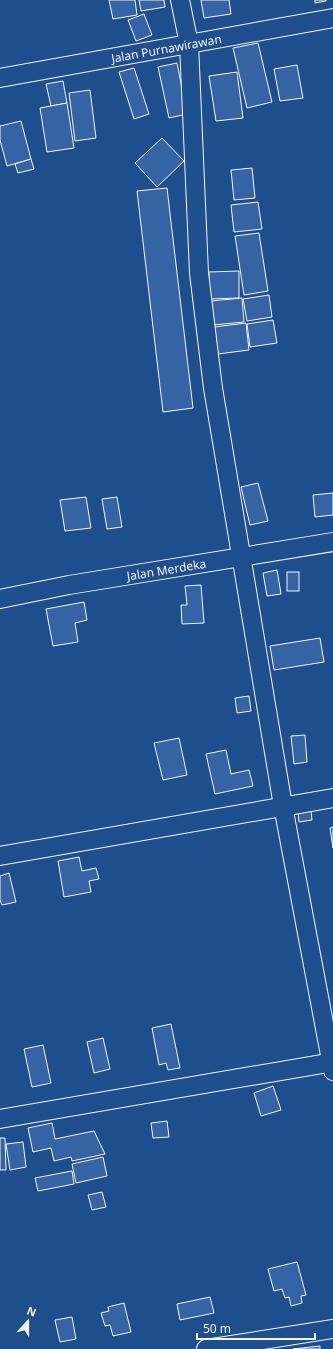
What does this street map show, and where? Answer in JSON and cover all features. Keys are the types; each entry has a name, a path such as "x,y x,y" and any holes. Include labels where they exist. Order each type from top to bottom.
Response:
{"street":[{"path":"0,1119 332,1065 283,806 243,558 213,388 198,273 189,44 180,0"},
{"name":"Jalan Purnawirawan","path":"0,78 333,18"},
{"name":"Jalan Merdeka","path":"0,599 69,585 243,558 333,542"},
{"path":"0,856 333,798"},
{"path":"206,1349 333,1329"}],"building":[{"path":"109,0 135,0 137,15 113,19"},
{"path":"139,0 164,0 165,7 141,11"},
{"path":"201,0 229,0 231,14 204,18"},
{"path":"315,0 326,0 326,1 315,3"},
{"path":"144,14 152,35 136,41 128,20"},
{"path":"258,43 272,102 247,108 233,48"},
{"path":"177,63 187,114 169,118 158,67"},
{"path":"297,65 303,98 280,101 274,69"},
{"path":"134,68 149,114 134,119 119,72"},
{"path":"237,72 243,118 216,121 209,76"},
{"path":"63,81 67,103 51,106 46,84"},
{"path":"90,90 96,138 75,141 69,93"},
{"path":"67,103 74,148 47,152 40,108"},
{"path":"21,121 31,159 7,166 0,140 0,126"},
{"path":"162,138 184,161 157,187 135,163"},
{"path":"31,159 34,169 18,173 15,164"},
{"path":"252,168 255,198 234,200 231,170"},
{"path":"167,188 193,408 163,412 137,191"},
{"path":"258,202 262,229 234,232 231,205"},
{"path":"259,233 268,291 244,295 235,236"},
{"path":"239,271 239,298 209,299 209,272"},
{"path":"269,295 272,317 247,321 243,299"},
{"path":"242,298 244,322 213,325 211,301"},
{"path":"273,320 277,343 250,347 247,324"},
{"path":"246,323 249,350 218,354 214,327"},
{"path":"258,483 268,521 250,525 241,487"},
{"path":"333,493 333,515 315,517 313,495"},
{"path":"86,497 91,528 65,531 60,500"},
{"path":"117,497 122,527 107,529 102,499"},
{"path":"277,570 281,594 267,596 263,573"},
{"path":"287,572 299,572 299,591 287,591"},
{"path":"201,585 204,623 182,624 181,605 187,605 185,586"},
{"path":"84,602 87,620 75,623 78,642 53,646 46,609"},
{"path":"320,638 324,662 274,670 270,646"},
{"path":"249,696 251,711 237,713 235,698"},
{"path":"305,735 307,762 294,764 291,736"},
{"path":"179,738 187,775 163,780 154,743"},
{"path":"226,750 231,774 249,770 253,786 215,794 206,754"},
{"path":"311,810 312,820 299,822 298,812"},
{"path":"333,827 333,848 330,828"},
{"path":"79,857 82,871 96,868 99,879 89,881 91,892 64,897 58,861"},
{"path":"9,873 16,902 2,905 0,900 0,876"},
{"path":"171,1024 180,1068 168,1070 166,1063 159,1065 152,1028"},
{"path":"103,1038 110,1069 94,1073 87,1042"},
{"path":"43,1045 51,1083 32,1087 24,1049"},
{"path":"273,1086 281,1110 261,1116 254,1093"},
{"path":"167,1121 169,1137 153,1138 151,1123"},
{"path":"52,1123 55,1139 94,1131 105,1154 72,1161 71,1157 54,1161 51,1148 33,1152 28,1128"},
{"path":"0,1138 5,1138 6,1170 0,1170"},
{"path":"23,1142 26,1167 10,1170 6,1144"},
{"path":"103,1157 107,1176 76,1183 72,1164"},
{"path":"72,1171 74,1184 38,1191 35,1178"},
{"path":"102,1192 106,1207 92,1210 88,1195"},
{"path":"297,1262 306,1295 301,1296 302,1303 291,1306 289,1297 285,1298 282,1289 274,1291 268,1269"},
{"path":"210,1297 214,1313 180,1320 177,1304"},
{"path":"124,1303 131,1332 113,1336 110,1325 105,1326 101,1313 109,1311 108,1307"},
{"path":"72,1317 76,1339 60,1342 55,1320"},
{"path":"320,1346 320,1349 293,1349"}]}
